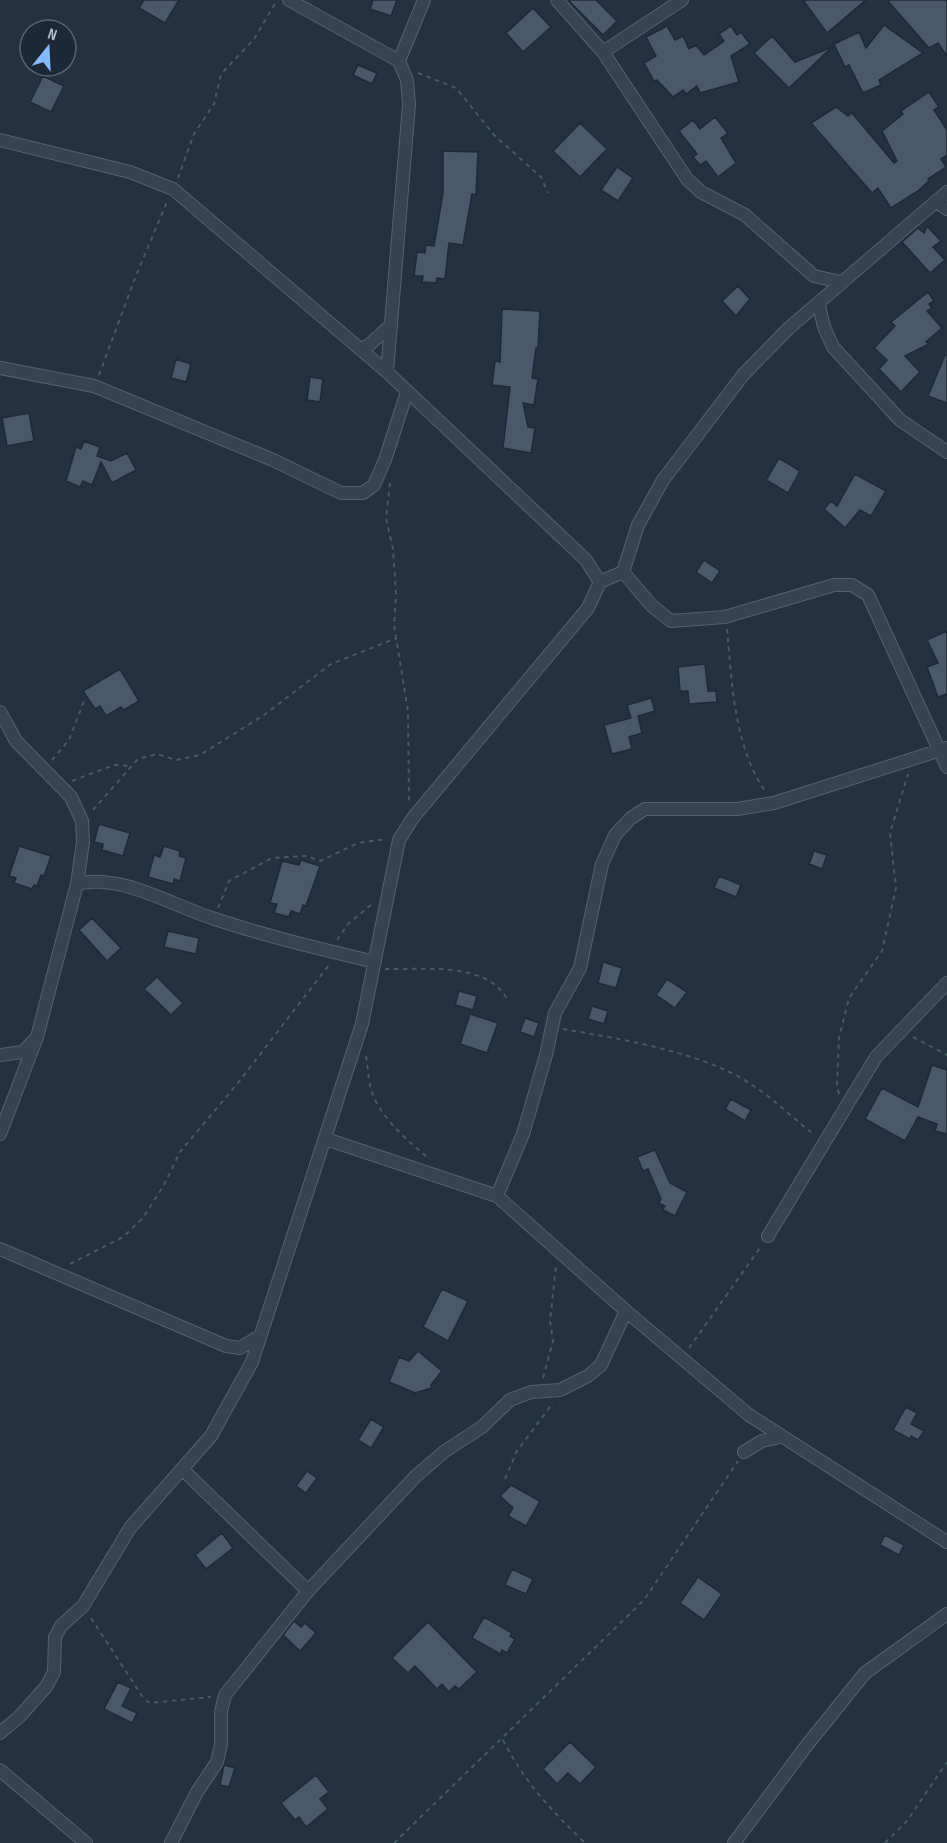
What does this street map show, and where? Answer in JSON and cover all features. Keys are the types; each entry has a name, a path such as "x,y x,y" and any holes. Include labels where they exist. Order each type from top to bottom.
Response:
{"street":[{"path":"289,0 401,65 407,80 409,105 387,372"},
{"path":"401,65 424,0"},
{"path":"557,0 603,52 687,179 701,192 745,215 814,276 841,282"},
{"path":"603,52 682,0"},
{"path":"0,140 130,172 172,189 387,372 586,560 600,582"},
{"path":"0,1733 19,1717 46,1687 54,1671 55,1636 61,1626 83,1606 130,1528 211,1436 252,1362 362,1024 399,840 412,819 588,608 600,582 623,572 638,525 663,480 743,375 789,328 819,305 841,282 947,192"},
{"path":"936,201 947,209"},
{"path":"819,305 824,327 833,347 900,420 947,452"},
{"path":"360,349 369,345 389,327"},
{"path":"0,368 94,386 273,460 341,493 363,493 374,485 385,460 407,392"},
{"path":"623,572 652,606 671,621 725,617 834,585 852,585 868,595 943,749 947,767"},
{"path":"0,712 16,741 62,785 71,797 82,821 83,842 76,884 37,1037 0,1134"},
{"path":"497,1196 523,1134 555,1013 580,968 602,864 615,835 631,818 645,809 737,809 774,803 943,749"},
{"path":"76,884 91,881 131,888 213,919 375,965"},
{"path":"768,1236 876,1057 947,983"},
{"path":"0,1055 23,1052 37,1037"},
{"path":"326,1139 497,1196 626,1311 749,1415 947,1542"},
{"path":"0,1249 57,1271 226,1346 240,1348 260,1336"},
{"path":"171,1843 217,1762 221,1744 221,1712 225,1695 308,1591 416,1476 445,1451 482,1427 510,1400 531,1392 560,1390 588,1376 601,1365 626,1311"},
{"path":"744,1452 762,1441 780,1437"},
{"path":"182,1469 265,1546 308,1591"},
{"path":"734,1843 807,1745 865,1674 947,1614"},
{"path":"0,1770 86,1843"}],"path":[{"path":"94,386 194,134 214,104 221,74 254,39 278,0"},
{"path":"401,65 456,88 494,135 541,177 548,193"},
{"path":"385,460 391,486 386,518 393,549 396,593 394,625 408,711 408,796 412,819"},
{"path":"725,617 735,710 756,777 774,803"},
{"path":"82,821 138,759 157,754 176,760 200,755 264,715 332,664 397,638"},
{"path":"45,769 69,740 84,701"},
{"path":"844,1110 837,1086 839,1038 849,998 882,951 896,888 890,833 912,760"},
{"path":"62,785 114,765 132,766"},
{"path":"213,919 229,881 272,858 307,856 320,861 358,843 381,839 399,840"},
{"path":"323,949 339,939 348,924 371,904 375,896"},
{"path":"57,1271 123,1237 142,1219 163,1187 180,1152 238,1083 339,953"},
{"path":"375,965 477,975 501,987 507,999"},
{"path":"552,1027 624,1039 705,1062 751,1084 825,1143"},
{"path":"903,1031 947,1054"},
{"path":"365,1046 371,1090 378,1105 411,1145 435,1163"},
{"path":"682,1358 768,1236"},
{"path":"540,1392 553,1341 550,1321 556,1269 554,1259"},
{"path":"505,1479 516,1451 547,1414 560,1390"},
{"path":"394,1843 503,1740 644,1600 744,1452"},
{"path":"83,1606 144,1699 150,1703 225,1695"},
{"path":"503,1740 518,1768 540,1799 585,1843"},
{"path":"885,1843 907,1821 947,1762"}],"building":[{"path":"144,0 179,0 165,23 139,8"},
{"path":"373,0 397,0 391,16 370,9"},
{"path":"568,0 596,0 617,21 603,35"},
{"path":"803,0 866,0 827,33"},
{"path":"887,0 947,0 947,56 938,43 929,48"},
{"path":"533,8 551,27 523,52 506,33"},
{"path":"884,25 923,53 879,80 881,85 863,93 849,65 845,67 834,44 859,32 866,48"},
{"path":"667,26 675,40 683,36 689,49 696,45 704,55 724,41 719,34 731,26 737,35 741,32 750,44 731,56 739,82 700,93 697,86 686,94 683,90 673,97 657,80 654,81 644,63 656,56 646,37"},
{"path":"772,36 795,62 832,47 789,88 754,53"},
{"path":"358,65 377,73 372,84 353,75"},
{"path":"42,78 64,86 51,112 30,102"},
{"path":"929,92 939,107 934,110 947,130 947,155 941,159 946,167 928,179 929,181 918,191 891,208 878,188 872,193 811,123 836,107 848,116 852,113 894,163 897,161 882,131 903,114 901,111"},
{"path":"715,117 728,133 721,138 736,163 718,177 706,161 700,165 693,157 697,154 679,131 693,120 700,129"},
{"path":"580,123 607,149 580,177 553,151"},
{"path":"443,151 478,152 476,195 472,194 463,245 449,243 445,279 437,278 436,283 422,282 423,276 414,276 417,252 425,253 426,245 434,246 443,193"},
{"path":"617,167 633,178 618,201 601,190"},
{"path":"927,226 941,241 933,247 945,260 930,273 902,242 918,228 924,233"},
{"path":"738,286 750,299 736,316 722,301"},
{"path":"928,292 934,301 929,304 932,308 927,311 942,328 926,342 929,344 905,356 920,372 901,392 879,369 887,360 874,348 895,326 891,322"},
{"path":"502,309 540,311 538,348 536,348 532,378 538,379 534,405 523,403 528,427 535,428 531,453 503,448 510,387 492,385 495,361 500,362"},
{"path":"945,355 947,355 947,403 928,396"},
{"path":"176,359 191,364 186,382 171,378"},
{"path":"310,377 323,379 320,402 307,400"},
{"path":"29,413 34,441 7,446 2,418"},
{"path":"84,441 100,447 97,456 111,461 127,453 136,470 112,483 101,462 92,485 83,481 80,487 66,481 76,447 81,449"},
{"path":"779,458 800,471 788,493 766,480"},
{"path":"855,474 886,491 871,516 860,510 845,528 824,509 831,501 837,506"},
{"path":"704,560 720,571 712,583 696,572"},
{"path":"947,631 947,694 938,697 927,667 938,663 927,640"},
{"path":"705,664 708,691 716,691 717,702 689,704 688,691 680,691 678,667"},
{"path":"120,669 139,701 124,710 121,707 106,716 100,706 95,709 83,691"},
{"path":"651,698 655,711 638,716 642,733 629,737 632,749 612,754 604,725 631,718 627,705"},
{"path":"99,824 130,833 123,856 102,850 103,844 94,842"},
{"path":"19,846 51,856 44,876 41,875 37,886 34,885 32,889 14,883 16,878 9,876"},
{"path":"164,846 180,851 179,856 186,858 180,881 174,879 173,884 148,877 154,855 160,857"},
{"path":"814,851 827,855 822,869 809,864"},
{"path":"301,860 320,866 306,906 303,905 300,914 291,911 289,917 274,913 277,904 270,903 282,861 299,865"},
{"path":"719,876 741,885 736,897 714,888"},
{"path":"92,918 121,948 107,961 79,930"},
{"path":"168,931 199,938 196,954 164,947"},
{"path":"603,962 622,968 616,988 598,983"},
{"path":"157,977 183,1003 171,1015 144,989"},
{"path":"667,979 687,992 675,1008 656,995"},
{"path":"459,991 477,996 473,1010 455,1005"},
{"path":"592,1006 608,1011 604,1024 588,1019"},
{"path":"470,1014 498,1023 487,1053 460,1044"},
{"path":"525,1018 539,1023 534,1037 520,1032"},
{"path":"932,1065 947,1070 947,1134 935,1131 937,1124 918,1117 905,1141 865,1119 882,1088 918,1107"},
{"path":"731,1099 751,1110 745,1121 725,1109"},
{"path":"655,1150 670,1183 687,1192 675,1216 663,1210 665,1206 659,1203 661,1199 648,1169 643,1171 637,1157"},
{"path":"442,1289 468,1301 448,1341 423,1327"},
{"path":"418,1351 442,1371 431,1385 432,1388 415,1393 389,1382 399,1357 409,1361"},
{"path":"906,1407 917,1413 911,1424 924,1431 918,1440 911,1436 910,1439 893,1430"},
{"path":"371,1419 384,1427 371,1448 358,1440"},
{"path":"307,1471 317,1478 306,1493 296,1486"},
{"path":"511,1485 540,1501 526,1526 508,1516 513,1508 500,1496"},
{"path":"222,1533 233,1548 206,1569 195,1555"},
{"path":"885,1535 904,1545 899,1555 880,1545"},
{"path":"512,1569 533,1579 526,1594 505,1585"},
{"path":"698,1577 722,1594 704,1620 680,1603"},
{"path":"484,1617 512,1633 510,1636 515,1639 507,1653 502,1650 500,1654 472,1638"},
{"path":"294,1621 301,1627 305,1623 316,1633 300,1651 283,1635"},
{"path":"428,1622 477,1672 459,1689 455,1686 449,1692 442,1684 437,1689 415,1666 408,1673 392,1658"},
{"path":"118,1682 131,1688 122,1706 137,1713 132,1723 104,1709"},
{"path":"570,1742 596,1767 580,1784 568,1773 557,1784 543,1769"},
{"path":"224,1765 235,1768 229,1787 220,1785"},
{"path":"316,1775 329,1792 320,1799 328,1809 306,1827 299,1817 295,1820 281,1803"}]}
